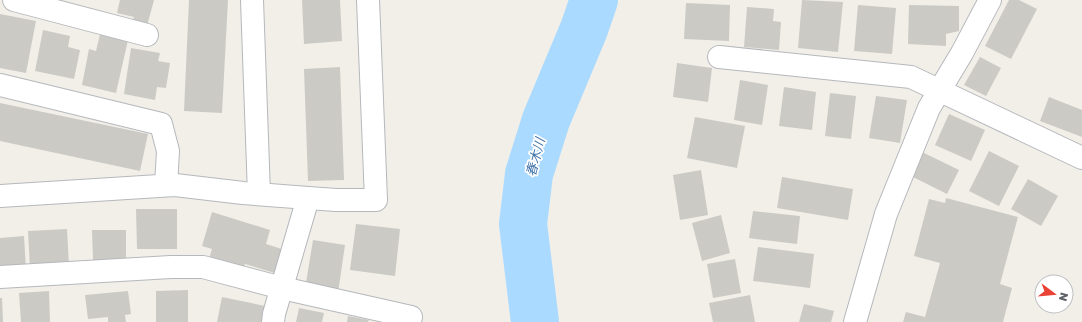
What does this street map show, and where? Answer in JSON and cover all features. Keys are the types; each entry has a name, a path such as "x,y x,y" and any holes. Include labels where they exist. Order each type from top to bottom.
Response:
{"street":[{"path":"14,0 147,35"},
{"path":"252,0 259,194"},
{"path":"0,196 175,185 308,198 376,200 368,0"},
{"path":"856,322 886,214 929,108 990,0"},
{"path":"719,58 911,77 1082,158"},
{"path":"0,85 161,124 168,151 166,185"},
{"path":"273,322 308,198"},
{"path":"0,277 171,267 203,267 282,288 411,317"}],"building":[{"path":"120,0 154,0 147,26 132,23 134,17 117,13"},
{"path":"189,0 228,0 222,113 184,111"},
{"path":"302,0 340,0 342,41 304,44"},
{"path":"802,0 843,2 838,52 798,48"},
{"path":"1009,0 1019,0 1037,9 1011,59 985,46"},
{"path":"686,3 730,5 729,41 684,39"},
{"path":"858,5 896,8 892,54 854,51"},
{"path":"909,5 959,6 959,31 946,34 946,46 908,44"},
{"path":"747,7 774,9 773,21 781,22 779,50 744,47"},
{"path":"0,14 36,21 26,73 0,68"},
{"path":"43,30 70,36 68,47 80,50 74,79 35,71"},
{"path":"100,34 128,40 116,93 82,85 89,49 96,51"},
{"path":"131,48 160,53 158,61 170,63 166,88 157,87 155,100 124,94"},
{"path":"980,57 1001,68 986,96 964,85"},
{"path":"677,63 712,68 708,102 673,97"},
{"path":"340,67 344,180 308,181 304,69"},
{"path":"740,80 768,85 762,125 734,120"},
{"path":"784,87 816,92 812,130 779,126"},
{"path":"830,93 856,96 851,139 825,136"},
{"path":"876,96 907,100 900,143 869,138"},
{"path":"1049,97 1082,110 1082,137 1040,121"},
{"path":"0,103 148,134 140,171 0,141"},
{"path":"949,114 985,130 971,161 935,145"},
{"path":"695,117 745,126 737,168 687,158"},
{"path":"920,151 959,170 947,194 909,175"},
{"path":"989,151 1019,166 999,206 969,191"},
{"path":"701,170 708,215 680,220 673,175"},
{"path":"782,177 853,189 848,220 777,208"},
{"path":"1028,179 1058,196 1041,226 1011,209"},
{"path":"946,198 1018,217 1000,284 1012,288 1003,322 903,322 906,312 925,317 940,263 914,256 929,199 945,203"},
{"path":"136,209 177,209 177,249 137,249"},
{"path":"753,211 800,216 797,244 749,238"},
{"path":"212,212 270,230 266,244 285,250 278,274 245,264 243,270 209,259 212,249 202,246"},
{"path":"721,215 730,253 702,261 692,223"},
{"path":"356,224 400,229 395,276 350,270"},
{"path":"67,229 69,266 30,268 28,231"},
{"path":"92,230 126,230 126,260 93,260"},
{"path":"24,236 26,269 0,270 0,238"},
{"path":"313,240 345,245 338,293 305,289"},
{"path":"758,247 814,254 810,288 753,281"},
{"path":"735,259 741,293 713,298 707,264"},
{"path":"188,290 188,322 156,322 156,291"},
{"path":"49,291 50,322 21,322 19,293"},
{"path":"128,291 131,314 125,315 126,322 108,322 108,317 88,319 85,295"},
{"path":"750,295 755,322 713,322 709,303"},
{"path":"222,297 265,306 261,322 217,322"},
{"path":"0,298 2,298 3,322 0,322"},
{"path":"804,304 834,311 831,322 799,322"},
{"path":"299,308 324,313 322,322 296,322"},
{"path":"348,316 369,320 368,322 347,322"}],"waterway":[{"name":"春木川","path":"535,322 523,224 529,174 546,120 584,29 594,0"}]}
